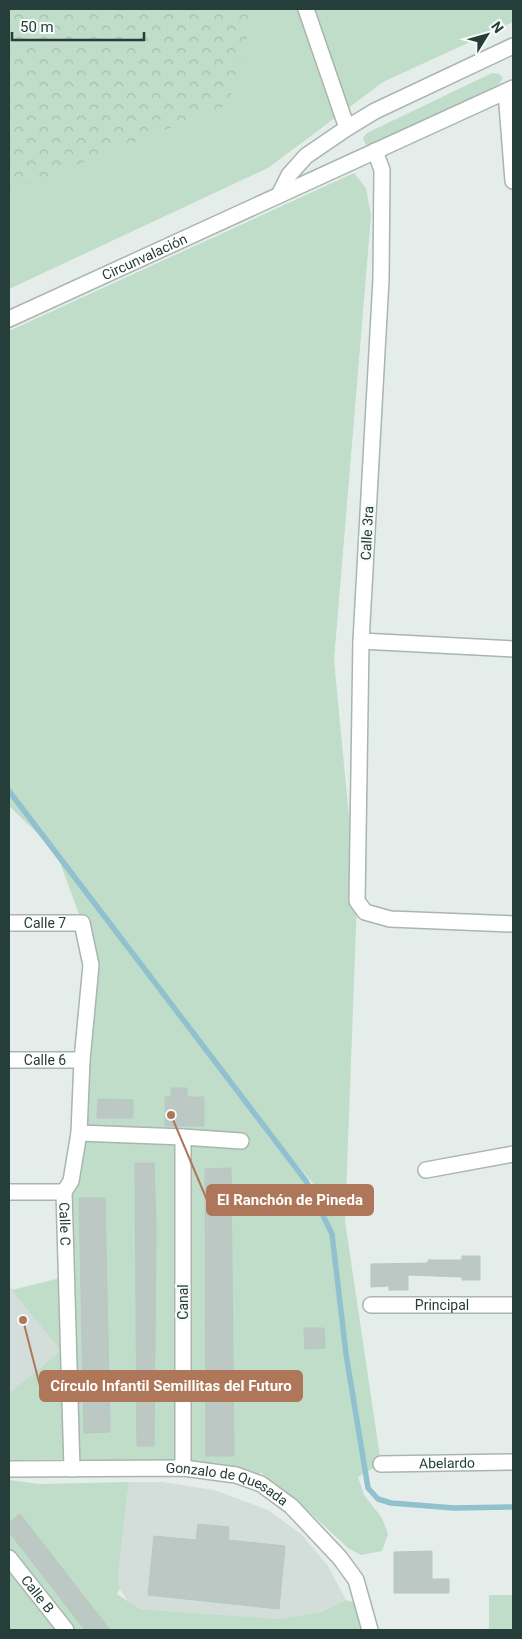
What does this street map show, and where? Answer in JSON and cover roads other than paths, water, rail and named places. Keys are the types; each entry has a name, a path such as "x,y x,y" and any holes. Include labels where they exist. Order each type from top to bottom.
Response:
{"street":[{"path":"306,9 347,128"},
{"path":"279,196 289,175 306,156 347,128 375,111 513,46"},
{"path":"510,90 513,181"},
{"name":"Circunvalación","path":"9,319 510,90"},
{"name":"Calle 3ra","path":"375,152 382,170 381,279 361,641 357,901 365,912 390,919 513,924"},
{"path":"361,641 513,649"},
{"name":"Calle 7","path":"9,923 82,923"},
{"name":"Calle C","path":"72,1469 64,1192 71,1181 79,1133 82,1060 91,965 82,923"},
{"name":"Calle 6","path":"9,1060 82,1060"},
{"path":"79,1133 184,1136 241,1141"},
{"name":"Canal","path":"182,1468 184,1136"},
{"path":"426,1170 513,1154"},
{"path":"9,1192 64,1192"},
{"name":"Principal","path":"371,1305 513,1305"},
{"name":"Abelardo","path":"381,1464 513,1462"},
{"name":"Gonzalo de Quesada","path":"9,1469 182,1468 236,1475 262,1484 291,1506 340,1558 356,1580 370,1630"},
{"name":"Calle B","path":"9,1558 66,1630"}],"waterway":[{"path":"9,791 306,1181 332,1234 346,1354 368,1488 378,1499 391,1503 454,1508 513,1507"}],"place":[{"name":"El Ranchón de Pineda","path":"171,1115"},
{"name":"Círculo Infantil Semillitas del Futuro","path":"23,1320"}]}
